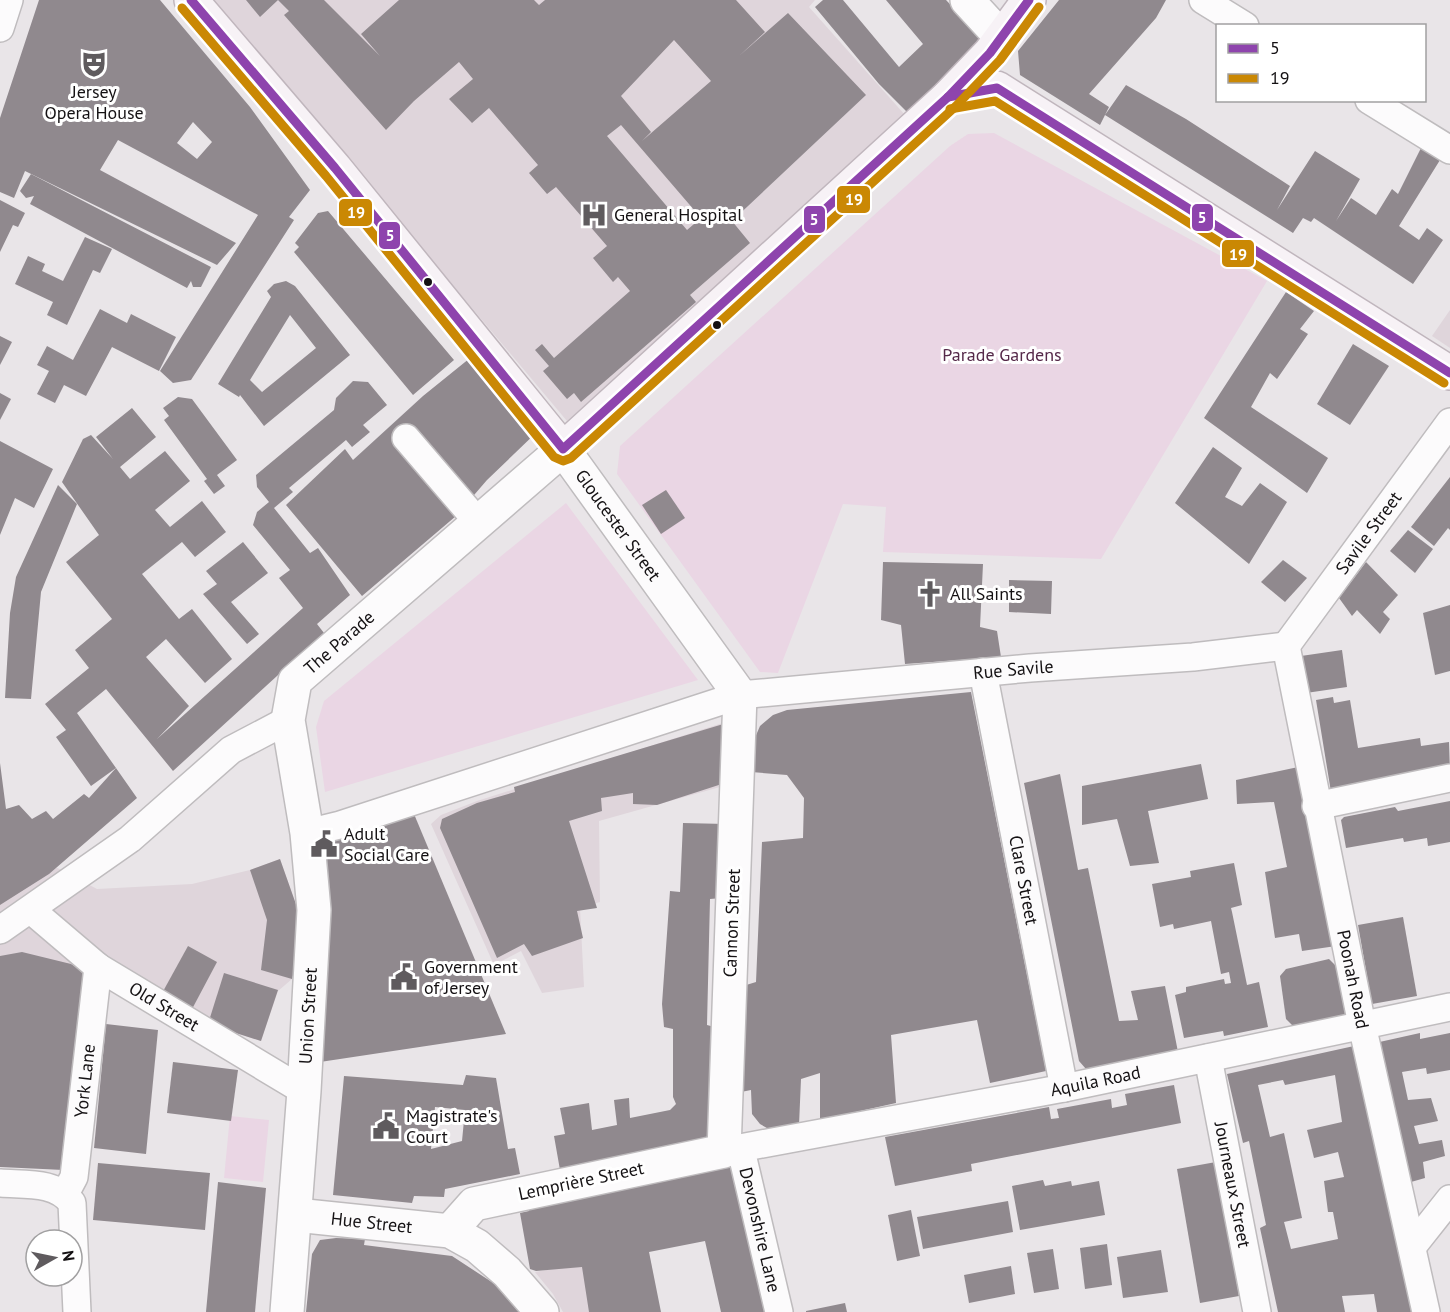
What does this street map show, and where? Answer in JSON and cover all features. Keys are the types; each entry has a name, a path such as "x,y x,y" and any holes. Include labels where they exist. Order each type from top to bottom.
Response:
{"main road":[{"name":"Gloucester Street","path":"191,0 343,177 563,449 740,695"},
{"path":"967,0 990,63 1450,373"},
{"path":"990,63 1029,0"},
{"name":"The Parade","path":"288,720 295,681 563,449 948,96 990,63"},
{"name":"Cannon Street","path":"733,1150 740,695"},
{"name":"Union Street","path":"287,1312 296,1215 314,910 307,833 288,720"},
{"name":"Lemprière Street","path":"450,1231 474,1204 733,1150"},
{"name":"Hue Street","path":"296,1215 450,1231"},
{"path":"450,1231 477,1246 507,1272 542,1312"}],"street":[{"path":"0,28 9,0"},
{"path":"1203,0 1242,24"},
{"path":"1372,102 1450,150"},
{"name":"Savile Street","path":"1286,646 1450,422"},
{"path":"406,438 478,522"},
{"name":"Rue Savile","path":"740,695 983,672 1193,657 1286,646"},
{"name":"Poonah Road","path":"1286,646 1316,806 1362,1025 1426,1312"},
{"name":"Clare Street","path":"983,672 1064,1088"},
{"path":"307,833 340,825 740,695"},
{"path":"0,930 130,839 231,750 288,720"},
{"path":"1316,806 1450,778"},
{"name":"Old Street","path":"31,910 98,968 304,1091"},
{"name":"York Lane","path":"59,1190 74,1177 98,968"},
{"name":"Aquila Road","path":"733,1150 1064,1088 1450,1007"},
{"name":"Journeaux Street","path":"1208,1058 1257,1312"},
{"name":"Devonshire Lane","path":"733,1150 779,1312"},
{"path":"0,1183 59,1190 72,1203 77,1312"},
{"path":"1412,1248 1450,1199"}],"shaded area":[{"name":"General Hospital","path":"213,0 815,0 809,7 905,115 567,421"},
{"path":"1450,310 1450,348 1432,336"},
{"path":"729,721 727,785 599,821 600,902 580,908 584,987 542,993 521,951 494,965 431,824 441,815 477,801"},
{"path":"280,859 298,910 292,979 278,991 261,1041 208,1024 97,957 64,1170 0,1165 0,899 48,863 97,889 192,884 250,870"},
{"path":"649,1252 660,1312 563,1312 553,1294 535,1272"}],"green space":[{"name":"Parade Gardens","path":"994,133 1267,281 1101,559 883,552 886,507 843,504 778,673 760,672 617,474 620,446 950,146 968,134"},
{"path":"566,503 698,680 325,792 316,727 324,701"},
{"path":"230,1116 269,1120 263,1182 224,1178"}],"building":[{"path":"39,0 160,0 250,107 310,190 289,217 294,220 191,380 173,383 160,371 258,215 118,140 100,170 236,243 217,265 25,171 14,198 0,192 0,118","holes":["193,122 212,142 197,159 177,143"]},
{"path":"246,0 278,0 260,17"},
{"path":"278,0 324,0 380,56 361,34 399,0 534,0 539,5 545,0 736,0 765,32 739,56 788,13 866,95 732,221 750,243 690,295 696,302 581,402 574,393 567,399 543,371 549,366 535,350 542,344 554,358 630,291 618,277 613,282 593,258 607,246 556,187 547,194 529,173 538,165 489,108 472,123 449,99 473,79 459,62 414,101 386,130 284,15 289,11","holes":["674,40 711,81 642,141 651,132 621,96","621,125 701,218 687,230 607,136"]},
{"path":"823,0 843,0 899,67 923,44 886,0 946,0 984,40 908,113 879,84 815,7"},
{"path":"1059,0 1166,0 1156,18 1089,94 1109,107 1100,125 1020,75 1018,51"},
{"path":"1126,85 1186,119 1290,186 1277,210 1315,151 1360,179 1336,221 1351,198 1376,215 1392,189 1398,194 1421,148 1440,160 1399,226 1419,240 1427,228 1443,240 1413,284 1314,218 1311,222 1303,218 1293,233 1105,115"},
{"path":"31,174 211,267 201,287 193,287 191,281 187,288 30,204 34,196 26,198 20,191"},
{"path":"0,200 25,213 18,227 13,225 0,252"},
{"path":"328,211 454,360 413,395 294,252 299,247 295,243 318,213"},
{"path":"85,237 112,249 100,273 93,270 67,325 47,315 53,302 15,284 28,256 45,264 42,271 63,281"},
{"path":"286,281 295,286 350,355 264,426 240,395 239,397 218,384 271,297 267,291 274,284","holes":["290,315 316,348 262,392 250,380"]},
{"path":"1286,292 1314,311 1300,329 1308,334 1277,379 1270,373 1251,407 1328,458 1307,493 1204,418"},
{"path":"100,309 127,323 131,314 176,337 159,371 112,347 86,396 64,385 55,403 37,394 49,371 37,365 47,346 73,360"},
{"path":"0,336 12,342 0,365"},
{"path":"1353,344 1389,366 1350,425 1317,404"},
{"path":"475,354 539,430 487,480 456,516 362,596 286,505 345,449 353,460 423,396"},
{"path":"353,381 368,382 387,405 363,425 370,432 352,447 346,440 289,488 293,492 274,508 310,553 318,548 350,595 317,624 324,633 173,771 106,689 77,713 116,768 91,786 56,737 66,730 45,704 89,668 75,650 112,619 66,562 99,535 62,482 83,439 91,435 113,459 96,437 132,408 156,437 120,467 130,479 165,451 190,481 155,510 170,527 202,501 226,532 195,557 182,542 142,574 179,619 192,609 232,659 205,683 166,639 146,657 189,706 157,739 303,608 279,578 290,570 253,525 257,512 269,502 257,487 256,475 334,410 336,398"},
{"path":"0,393 11,399 0,420"},
{"path":"178,397 192,399 237,460 217,475 225,486 214,494 204,481 207,479 164,420 169,416 163,408"},
{"path":"0,441 53,469 34,508 15,498 0,535"},
{"path":"1213,447 1242,468 1225,497 1242,506 1260,483 1287,502 1249,564 1175,503"},
{"path":"1450,477 1450,530 1448,528 1434,546 1411,527"},
{"path":"58,485 77,504 41,592 31,699 5,698 10,613 16,577"},
{"path":"666,490 685,518 661,534 642,505"},
{"path":"1408,530 1433,549 1415,573 1390,551"},
{"path":"243,542 268,573 231,602 259,634 247,644 203,594 217,584 206,571"},
{"path":"1283,560 1307,578 1285,602 1261,582"},
{"name":"All Saints","path":"883,562 983,564 980,627 997,631 1001,657 905,664 901,625 881,620"},
{"path":"1366,562 1398,595 1383,612 1390,619 1380,634 1357,610 1352,616 1339,598"},
{"path":"1009,580 1052,581 1051,614 1009,612"},
{"path":"1450,605 1450,671 1435,675 1423,613"},
{"path":"1342,650 1347,687 1306,693 1301,656"},
{"path":"971,692 1046,1071 990,1083 977,1020 891,1035 896,1103 820,1120 820,1073 801,1079 799,1125 774,1132 760,1124 752,1114 751,1090 741,1092 743,986 756,982 762,842 803,838 804,798 787,775 751,772 754,740 760,726 773,715 787,710"},
{"path":"1333,697 1334,703 1350,700 1358,748 1420,738 1421,746 1449,742 1450,773 1331,792 1316,700"},
{"path":"730,722 728,782 657,805 633,804 633,793 601,798 602,811 569,821 597,908 577,911 583,938 532,956 524,944 497,958 440,828 442,819 477,803 515,792 514,787"},
{"path":"0,763 6,809 19,805 32,819 46,811 53,819 84,794 89,798 116,768 137,798 49,874 0,905"},
{"path":"1201,764 1208,799 1148,811 1159,863 1130,866 1117,819 1082,825 1082,786"},
{"path":"1303,766 1336,946 1302,951 1299,934 1275,938 1265,872 1287,867 1274,802 1237,804 1236,780"},
{"path":"1060,774 1078,870 1088,868 1119,1021 1138,1020 1131,991 1165,986 1178,1052 1086,1069 1079,1061 1024,783"},
{"path":"1450,801 1450,842 1428,846 1427,838 1404,842 1403,838 1346,848 1341,820 1344,817 1395,807 1398,811"},
{"name":"Government of Jersey","path":"414,814 506,1034 320,1062 316,838"},
{"path":"683,823 726,824 722,898 710,899 707,1025 718,1028 711,1134 701,1144 560,1170 554,1136 565,1134 560,1108 589,1103 592,1130 617,1125 614,1100 629,1098 630,1118 670,1110 676,1104 673,1097 673,1029 664,1027 662,1004 670,891 680,892"},
{"path":"280,859 298,910 298,956 292,979 261,970 267,920 250,870"},
{"path":"1234,863 1242,905 1231,908 1247,985 1259,982 1268,1027 1224,1036 1223,1031 1184,1038 1175,995 1186,992 1186,987 1224,979 1225,984 1231,983 1229,972 1221,974 1211,921 1174,929 1173,924 1160,927 1152,884 1191,877 1190,871"},
{"path":"1403,917 1417,996 1372,1004 1358,925"},
{"path":"188,946 217,962 191,1011 161,995"},
{"path":"22,952 71,964 88,973 64,1170 0,1167 0,956"},
{"path":"1329,959 1342,972 1350,1007 1343,1019 1295,1028 1286,1019 1280,976 1286,969"},
{"path":"224,973 278,990 261,1041 208,1024"},
{"path":"106,1024 158,1030 146,1154 94,1148"},
{"path":"1420,1033 1420,1039 1450,1033 1450,1070 1427,1074 1426,1068 1402,1072 1408,1100 1431,1098 1438,1121 1414,1126 1419,1144 1442,1140 1445,1156 1423,1162 1425,1178 1411,1182 1375,1043"},
{"path":"1354,1046 1417,1312 1377,1312 1374,1294 1342,1296 1345,1312 1278,1312 1260,1228 1266,1225 1249,1141 1243,1143 1227,1074","holes":["1335,1075 1342,1122 1307,1130 1314,1158 1338,1152 1344,1177 1324,1181 1328,1212 1333,1212 1338,1239 1291,1249 1284,1222 1302,1218 1284,1133 1270,1137 1258,1085 1283,1080 1285,1085"]},
{"path":"173,1062 238,1070 231,1121 167,1113"},
{"name":"Magistrate's Court","path":"466,1075 496,1078 508,1149 515,1148 520,1174 445,1189 444,1197 414,1196 412,1203 333,1195 344,1076 463,1085","holes":["435,1107 465,1110 462,1141 431,1149"]},
{"path":"1174,1085 1181,1123 971,1164 972,1171 895,1186 885,1137 1049,1107 1051,1119 1059,1118 1057,1109 1111,1099 1112,1108 1127,1105 1125,1094"},
{"path":"1216,1162 1239,1296 1200,1303 1177,1169"},
{"path":"98,1163 210,1173 205,1230 93,1220"},
{"path":"733,1163 769,1312 721,1312 705,1241 649,1252 661,1312 589,1312 582,1267 536,1271 530,1269 520,1213 529,1211 528,1204"},
{"path":"1043,1180 1045,1186 1071,1181 1072,1186 1099,1181 1105,1215 1020,1230 1012,1186"},
{"path":"218,1182 266,1188 255,1312 206,1312"},
{"path":"1008,1201 1013,1232 923,1249 917,1217"},
{"path":"911,1210 920,1256 897,1261 888,1215"},
{"path":"365,1239 364,1245 452,1256 507,1292 524,1312 306,1312 312,1254 320,1240"},
{"path":"1107,1244 1112,1285 1085,1289 1080,1248"},
{"path":"1053,1249 1059,1289 1034,1293 1027,1253"},
{"path":"1161,1250 1168,1292 1123,1298 1117,1257"},
{"path":"1011,1266 1015,1294 969,1303 964,1275"},
{"path":"845,1303 847,1312 806,1312 806,1311"}],"transit line":[{"name":"5","path":"191,0 335,168 563,449 948,97 990,53 1029,0"},
{"name":"19","path":"182,8 326,176 554,457 563,461 571,458 956,106 1000,60 1039,7"},
{"name":"5","path":"948,97 997,88 1450,373"},
{"name":"19","path":"950,109 995,101 1444,383"}],"place":[{"name":"Jersey Opera House","path":"94,64"},
{"name":"General Hospital","path":"594,215"},
{"name":"All Saints","path":"930,594"},
{"name":"Adult Social Care","path":"324,844"},
{"name":"Government of Jersey","path":"404,977"},
{"name":"Magistrate's Court","path":"386,1126"}]}
